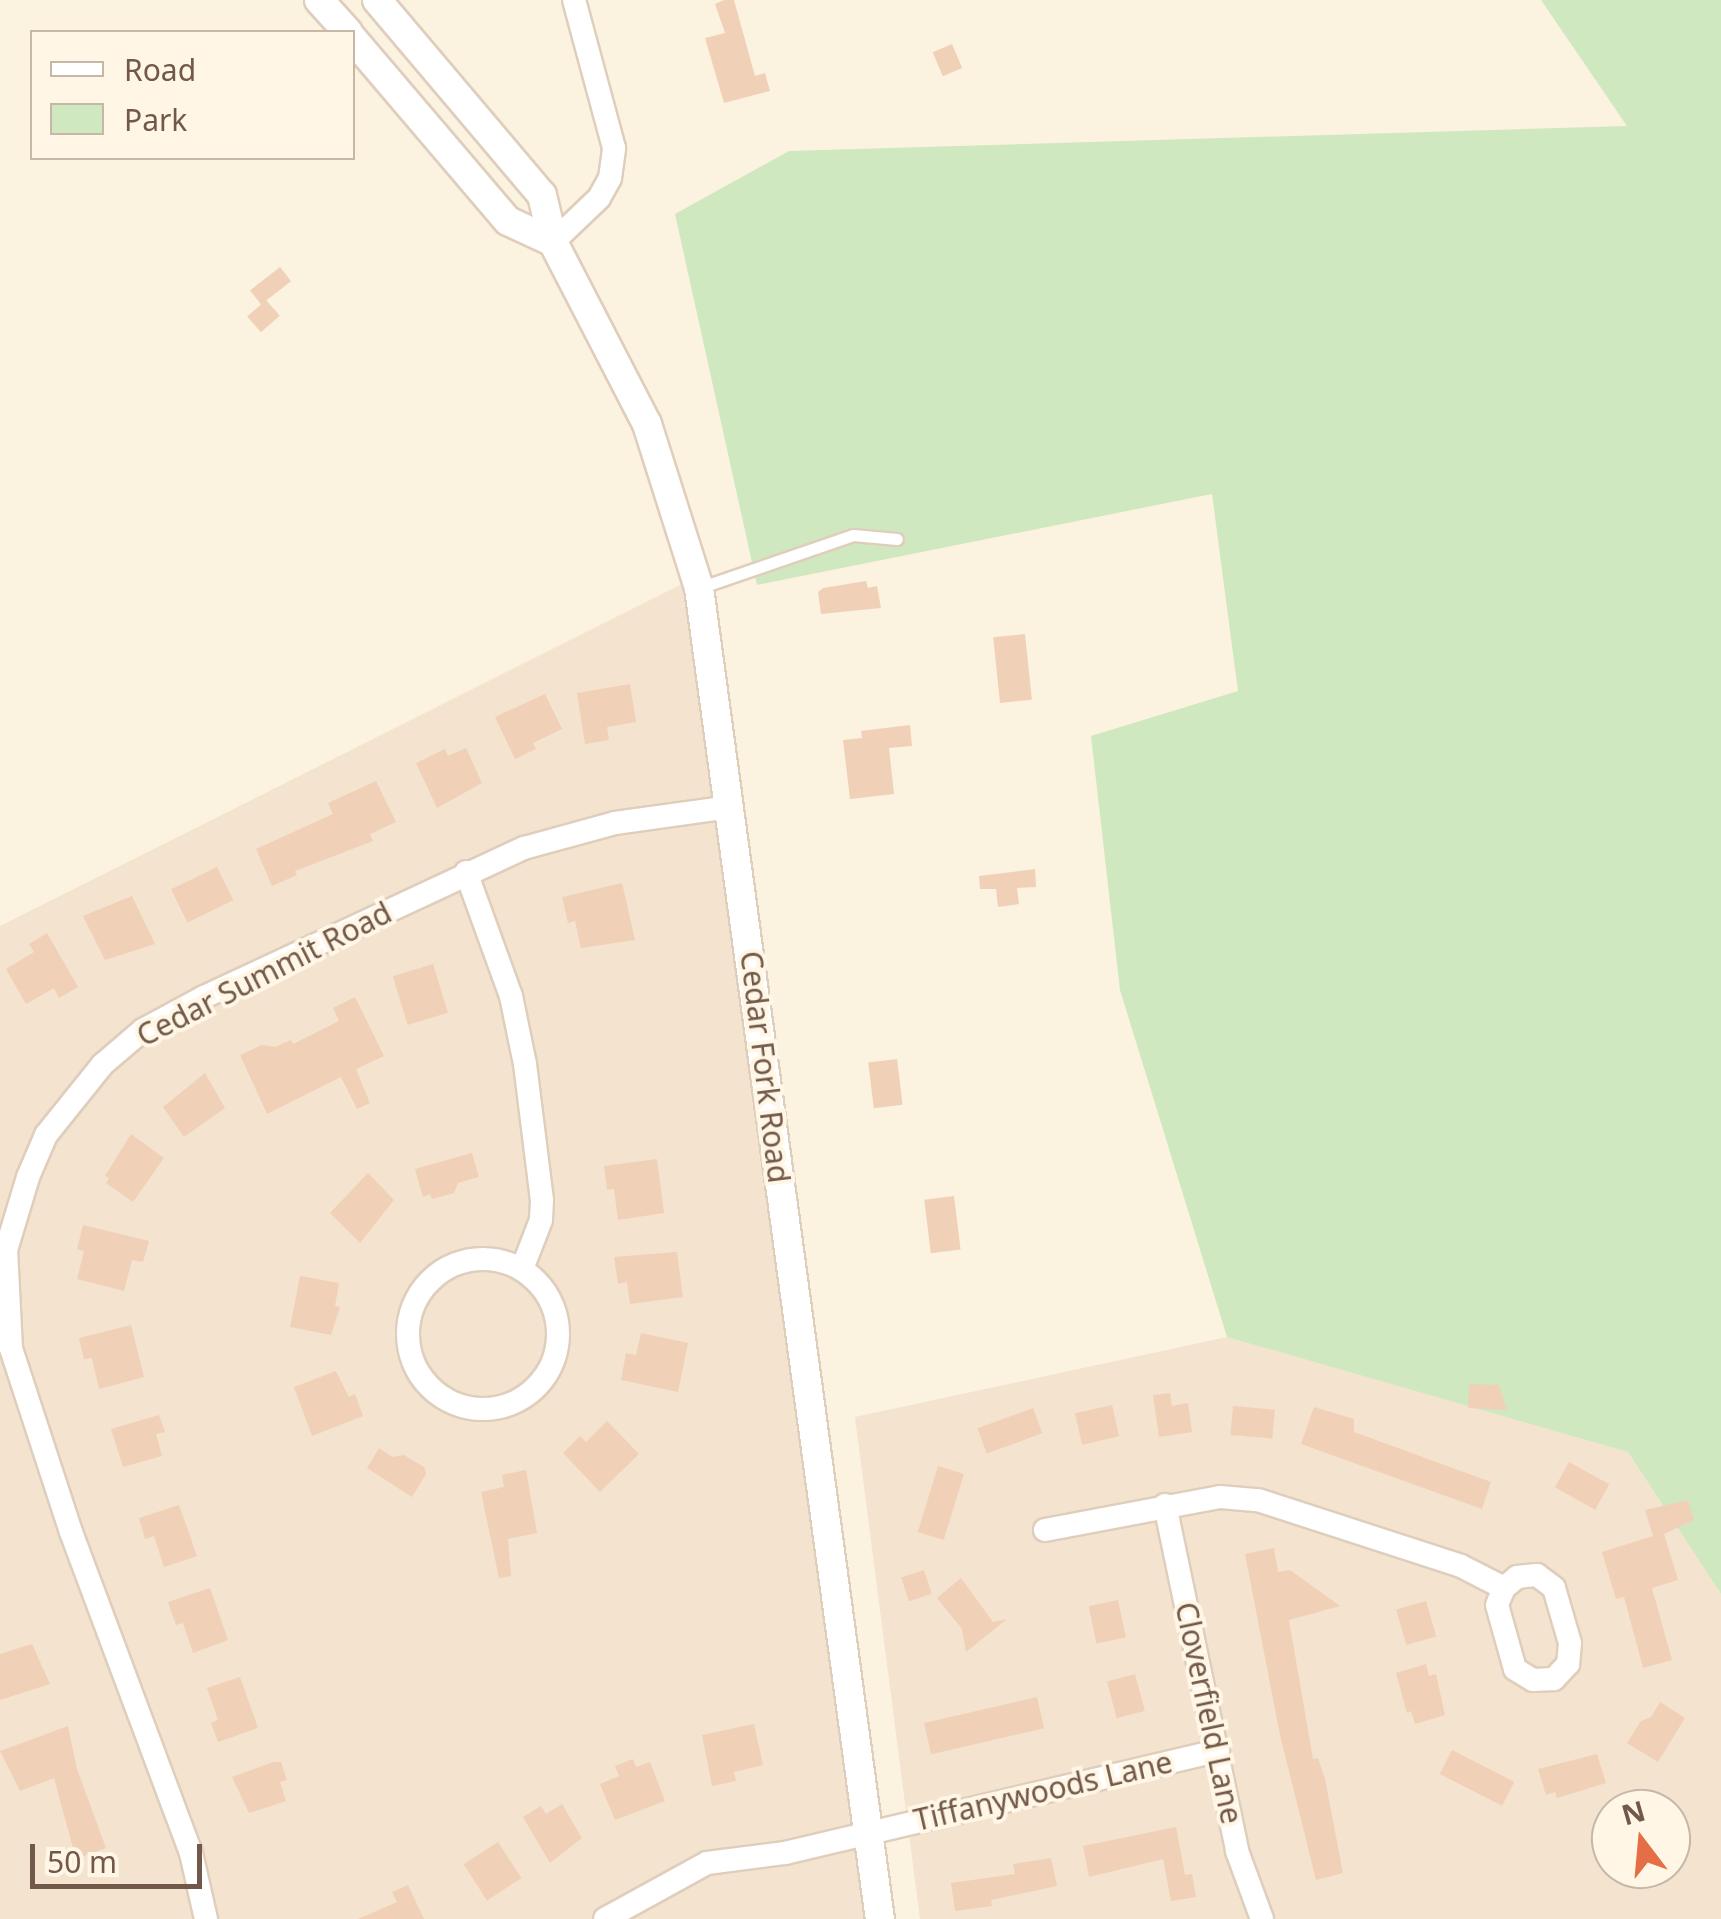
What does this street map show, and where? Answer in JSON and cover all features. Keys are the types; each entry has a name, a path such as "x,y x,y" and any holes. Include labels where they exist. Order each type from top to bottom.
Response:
{"street":[{"path":"319,0 346,30"},
{"name":"Cedar Fork Road","path":"376,0 542,195 553,242 647,424 699,588 880,1919"},
{"path":"355,42 508,221 553,242 600,198 610,178 614,148 574,0"},
{"name":"Cedar Summit Road","path":"206,1919 191,1853 22,1389 6,1309 3,1250 46,1135 72,1098 130,1042 204,997 466,872 570,833 731,807"},
{"path":"466,872 511,996 524,1064 542,1200 541,1220 522,1269"},
{"path":"490,1259 522,1269 546,1292 558,1324 555,1357 548,1372 524,1396 494,1408 477,1409 444,1398 431,1388 413,1360 408,1328 418,1296 442,1272 457,1264 490,1259"},
{"path":"1045,1530 1220,1497 1275,1503 1460,1566 1504,1588"},
{"name":"Cloverfield Lane","path":"1164,1505 1238,1851 1262,1919"},
{"path":"1527,1574 1547,1580 1554,1588 1571,1654 1568,1664 1554,1679 1532,1680 1516,1668 1496,1605 1504,1588 1527,1574"},
{"name":"Tiffanywoods Lane","path":"606,1918 707,1863 785,1853 1218,1751"}],"lane":[{"path":"699,588 853,535 897,538"}],"shaded area":[{"path":"696,577 873,1919 0,1919 0,926"},
{"path":"1227,1337 1628,1452 1721,1594 1721,1919 920,1919 855,1417"}],"green space":[{"path":"1541,0 1721,0 1721,1594 1628,1452 1227,1337 1120,990 1091,736 1238,691 1212,494 757,585 675,214 789,151 1627,126"}],"building":[{"path":"734,0 755,76 765,73 770,91 724,103 705,38 725,33 715,4"},
{"path":"952,44 962,68 943,76 933,52"},
{"path":"280,267 291,281 261,305 250,290"},
{"path":"266,300 280,316 261,332 247,316"},
{"path":"866,581 868,588 877,586 881,608 821,614 818,592 823,588"},
{"path":"1025,634 1032,700 1000,703 993,637"},
{"path":"630,684 636,722 607,727 609,740 585,744 577,693"},
{"path":"545,694 562,729 533,743 536,749 515,759 495,717"},
{"path":"910,725 912,746 889,748 894,794 850,799 843,740 862,738 861,731"},
{"path":"466,748 482,783 437,808 416,763 445,749 448,756"},
{"path":"376,781 396,822 370,834 373,841 295,871 297,875 272,886 256,849 333,814 328,803"},
{"path":"217,867 233,900 187,923 171,889"},
{"path":"1035,869 1036,887 1017,888 1019,904 998,907 996,889 980,889 979,876"},
{"path":"622,883 635,940 581,948 575,921 568,923 562,897"},
{"path":"132,896 155,944 105,960 83,916"},
{"path":"47,933 78,987 59,998 54,988 26,1004 6,969 34,952 29,944"},
{"path":"433,964 448,1013 408,1025 393,976"},
{"path":"355,997 384,1056 356,1069 370,1103 357,1109 341,1077 267,1114 240,1055 262,1045 275,1047 291,1040 293,1044 339,1021 333,1008"},
{"path":"897,1059 903,1105 874,1108 868,1063"},
{"path":"205,1073 225,1108 184,1137 163,1107"},
{"path":"131,1134 164,1158 133,1202 106,1183 109,1178 105,1176"},
{"path":"472,1153 479,1177 458,1183 454,1193 432,1199 430,1194 423,1197 415,1169"},
{"path":"657,1159 664,1213 618,1220 614,1189 607,1190 604,1166"},
{"path":"368,1173 394,1200 360,1243 330,1213"},
{"path":"954,1196 961,1250 931,1253 924,1200"},
{"path":"83,1225 149,1241 143,1262 132,1260 124,1291 77,1279 84,1251 77,1249"},
{"path":"677,1252 683,1297 630,1304 627,1282 618,1284 614,1257"},
{"path":"300,1276 339,1283 335,1306 340,1307 331,1335 290,1327"},
{"path":"131,1325 144,1377 99,1389 92,1358 84,1359 79,1338"},
{"path":"641,1333 688,1343 678,1392 621,1380 626,1353 636,1355"},
{"path":"336,1371 349,1397 355,1394 363,1416 312,1436 294,1387"},
{"path":"1469,1384 1499,1385 1507,1410 1468,1408"},
{"path":"1170,1393 1172,1406 1188,1403 1192,1432 1159,1437 1153,1395"},
{"path":"1112,1405 1119,1436 1082,1445 1075,1414"},
{"path":"1233,1406 1275,1410 1272,1439 1230,1435"},
{"path":"1314,1407 1354,1419 1354,1432 1491,1482 1482,1509 1301,1444"},
{"path":"1033,1408 1042,1433 987,1454 978,1428"},
{"path":"159,1415 165,1432 156,1434 162,1456 123,1467 111,1429"},
{"path":"607,1421 639,1454 600,1492 563,1453 580,1436 586,1442"},
{"path":"379,1448 392,1457 404,1455 424,1467 426,1474 412,1497 367,1468"},
{"path":"1569,1462 1609,1484 1595,1510 1555,1487"},
{"path":"938,1466 964,1474 944,1540 918,1532"},
{"path":"526,1470 537,1533 508,1539 511,1576 499,1578 481,1492 504,1487 502,1475"},
{"path":"1688,1500 1694,1520 1664,1534 1678,1580 1652,1588 1672,1660 1643,1668 1624,1597 1616,1599 1602,1552 1653,1536 1645,1510"},
{"path":"179,1505 197,1556 164,1567 154,1536 145,1539 139,1518"},
{"path":"1274,1548 1278,1572 1290,1570 1340,1606 1289,1620 1313,1759 1318,1758 1325,1779 1343,1873 1316,1880 1280,1735 1245,1554"},
{"path":"924,1570 932,1594 909,1601 901,1577"},
{"path":"961,1578 993,1622 1007,1619 966,1652 962,1629 937,1598"},
{"path":"210,1588 228,1640 193,1653 183,1623 176,1625 168,1602"},
{"path":"1118,1600 1126,1637 1097,1643 1089,1606"},
{"path":"1426,1601 1436,1637 1406,1645 1396,1610"},
{"path":"32,1644 50,1684 0,1700 0,1654"},
{"path":"1426,1664 1429,1676 1436,1674 1445,1715 1415,1724 1411,1711 1407,1713 1396,1673"},
{"path":"1135,1674 1145,1711 1117,1718 1107,1682"},
{"path":"240,1677 258,1728 218,1742 211,1723 218,1720 207,1688"},
{"path":"1037,1697 1044,1728 931,1754 924,1723"},
{"path":"1660,1702 1685,1718 1658,1762 1627,1743"},
{"path":"754,1724 763,1765 734,1772 736,1781 712,1786 702,1735"},
{"path":"68,1726 77,1769 106,1848 76,1859 54,1778 20,1791 0,1751"},
{"path":"1452,1750 1514,1782 1502,1806 1440,1774"},
{"path":"1597,1754 1606,1783 1557,1798 1555,1792 1546,1795 1538,1769"},
{"path":"633,1759 636,1767 650,1762 665,1801 615,1820 600,1784 619,1776 615,1766"},
{"path":"281,1762 287,1780 280,1782 286,1801 249,1813 232,1777"},
{"path":"562,1804 582,1838 550,1863 523,1817 541,1806 546,1814"},
{"path":"1176,1827 1185,1875 1192,1874 1196,1897 1171,1901 1163,1859 1089,1877 1083,1846"},
{"path":"498,1842 521,1878 487,1900 464,1864"},
{"path":"1051,1858 1057,1886 991,1900 992,1906 955,1911 951,1883 1015,1874 1013,1864"},
{"path":"408,1885 424,1919 358,1919 397,1902 392,1892"}]}
